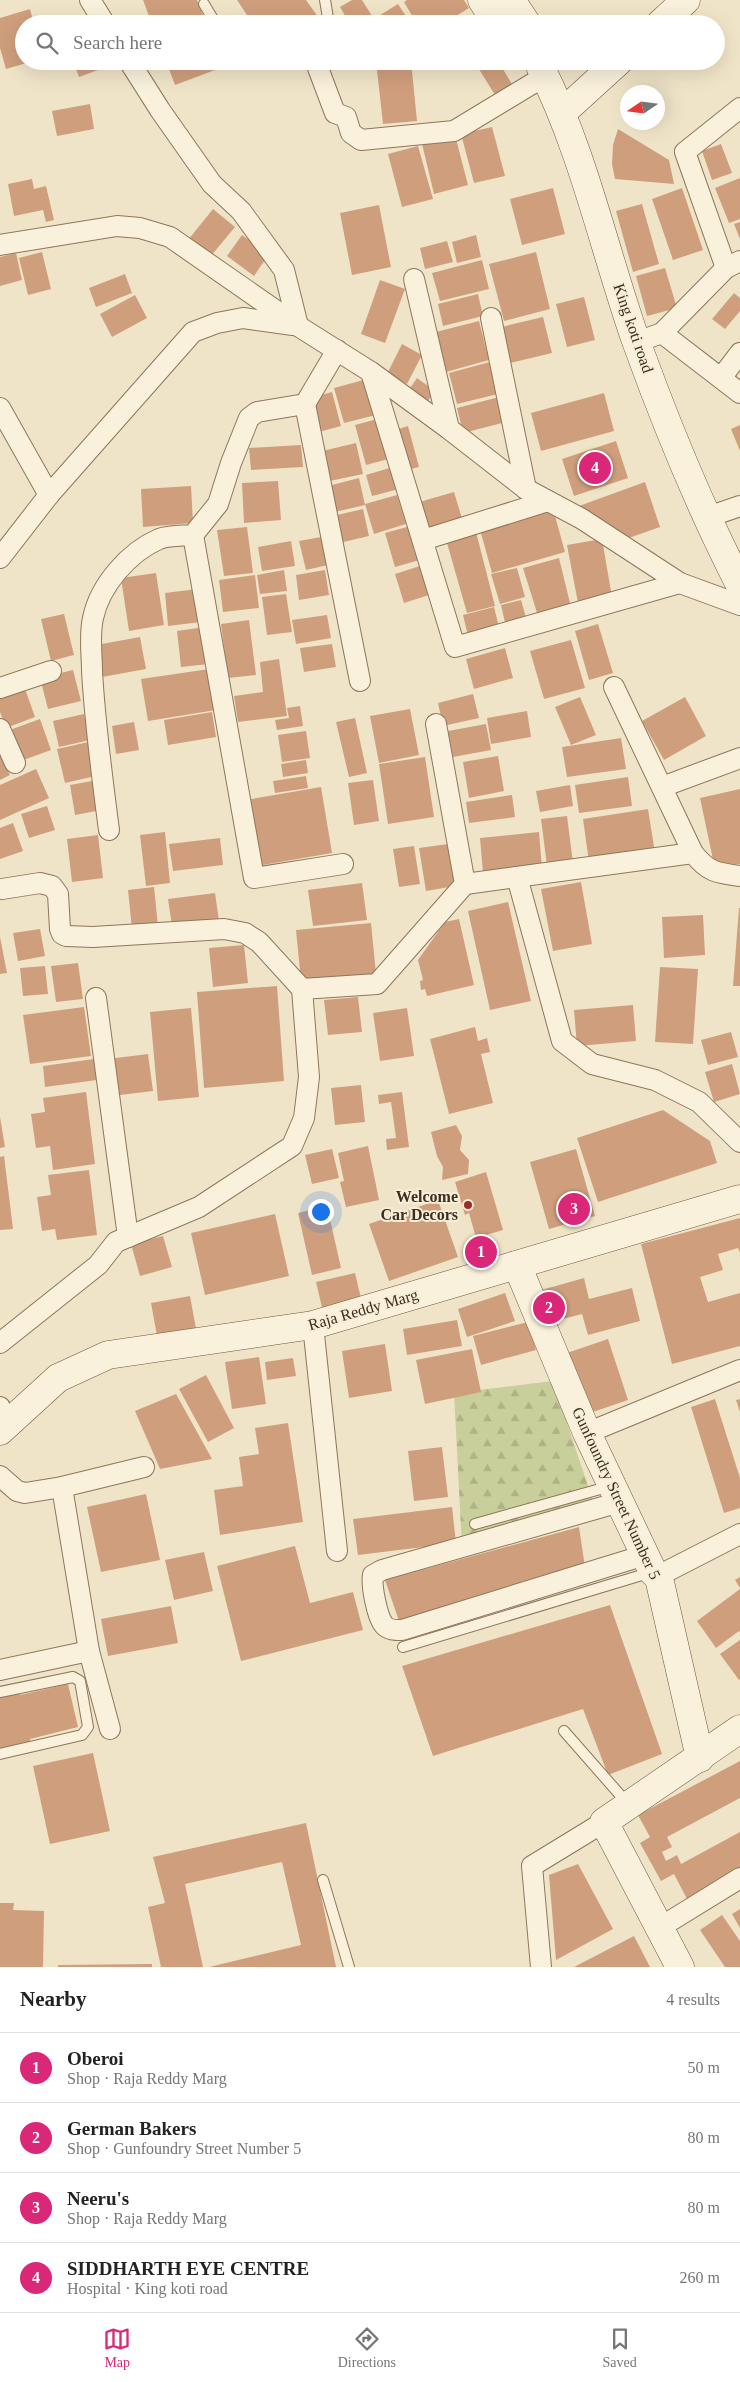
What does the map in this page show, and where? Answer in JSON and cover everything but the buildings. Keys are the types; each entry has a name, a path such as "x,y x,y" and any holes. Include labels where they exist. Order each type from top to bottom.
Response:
{"street":[{"path":"90,0 99,15"},
{"path":"482,0 491,15"},
{"path":"511,0 520,15"},
{"path":"670,15 686,0"},
{"path":"135,70 160,110 212,184 241,211 284,270 298,326"},
{"path":"319,70 330,106 335,113 346,117 351,133 361,140 454,131 532,70"},
{"name":"King koti road","path":"539,70 563,112 649,337 706,518 740,585"},
{"path":"563,112 609,70"},
{"path":"740,108 685,152 733,264 649,337 721,378 740,393"},
{"path":"0,245 117,226 140,228 170,237 298,326 371,372 526,488 582,519 680,583 740,605"},
{"path":"414,279 449,429"},
{"path":"2,550 193,332 217,323 243,318 298,326"},
{"path":"491,318 526,488"},
{"path":"337,350 305,404 360,681"},
{"path":"721,378 740,353"},
{"path":"371,372 455,647 680,583"},
{"path":"109,830 94,722 91,646 93,618 102,596 116,572 141,549 161,538 193,535 218,504 231,463 249,418 257,412 305,404"},
{"path":"0,408 50,495"},
{"path":"423,540 548,501"},
{"path":"706,518 740,506"},
{"path":"193,535 254,878 343,864"},
{"path":"0,688 51,671"},
{"path":"614,687 693,853 703,866 716,873 740,876"},
{"path":"436,724 465,884"},
{"path":"0,729 15,763"},
{"path":"662,788 740,758"},
{"path":"302,990 377,984 465,884 693,853"},
{"path":"517,877 562,1041 592,1064 656,1080 700,1102 740,1142"},
{"path":"0,1343 98,1265 116,1242 199,1207 292,1146 304,1118 308,1077 302,990 259,942 245,933 224,929 93,937 66,936 62,934 60,929 58,894 52,886 40,883 2,889"},
{"path":"96,998 128,1237"},
{"name":"Raja Reddy Marg","path":"1,1422 58,1378 108,1355 313,1325 740,1198"},
{"name":"Gunfoundry Street Number 5","path":"517,1265 587,1433 652,1568 700,1758"},
{"path":"313,1325 337,1551"},
{"path":"587,1433 740,1370"},
{"path":"0,1476 17,1491 25,1493 62,1487 144,1467"},
{"path":"62,1487 89,1651 110,1729"},
{"path":"616,1494 382,1570 373,1576 371,1584 383,1624 391,1630 402,1630 652,1568 740,1534"},
{"path":"0,1670 89,1651"},
{"path":"541,1967 532,1866 604,1822 738,1734"},
{"path":"604,1822 680,1967"},
{"path":"659,1928 740,1878"}],"lane":[{"path":"325,0 328,15"},
{"path":"204,4 211,15"},
{"path":"475,1524 616,1494"},
{"path":"403,1647 652,1568"},
{"path":"0,1692 73,1677 77,1678 80,1681 88,1727 82,1735 0,1754"},
{"path":"564,1732 629,1805"},
{"path":"323,1880 350,1967"}],"green space":[{"path":"553,1381 599,1519 462,1548 454,1393"}],"place":[{"name":"SIDDHARTH EYE CENTRE","path":"595,468"},
{"name":"Welcome Car Decors","path":"468,1205"},
{"name":"Neeru's","path":"574,1209"},
{"name":"Oberoi","path":"481,1252"},
{"name":"German Bakers","path":"549,1308"}]}
